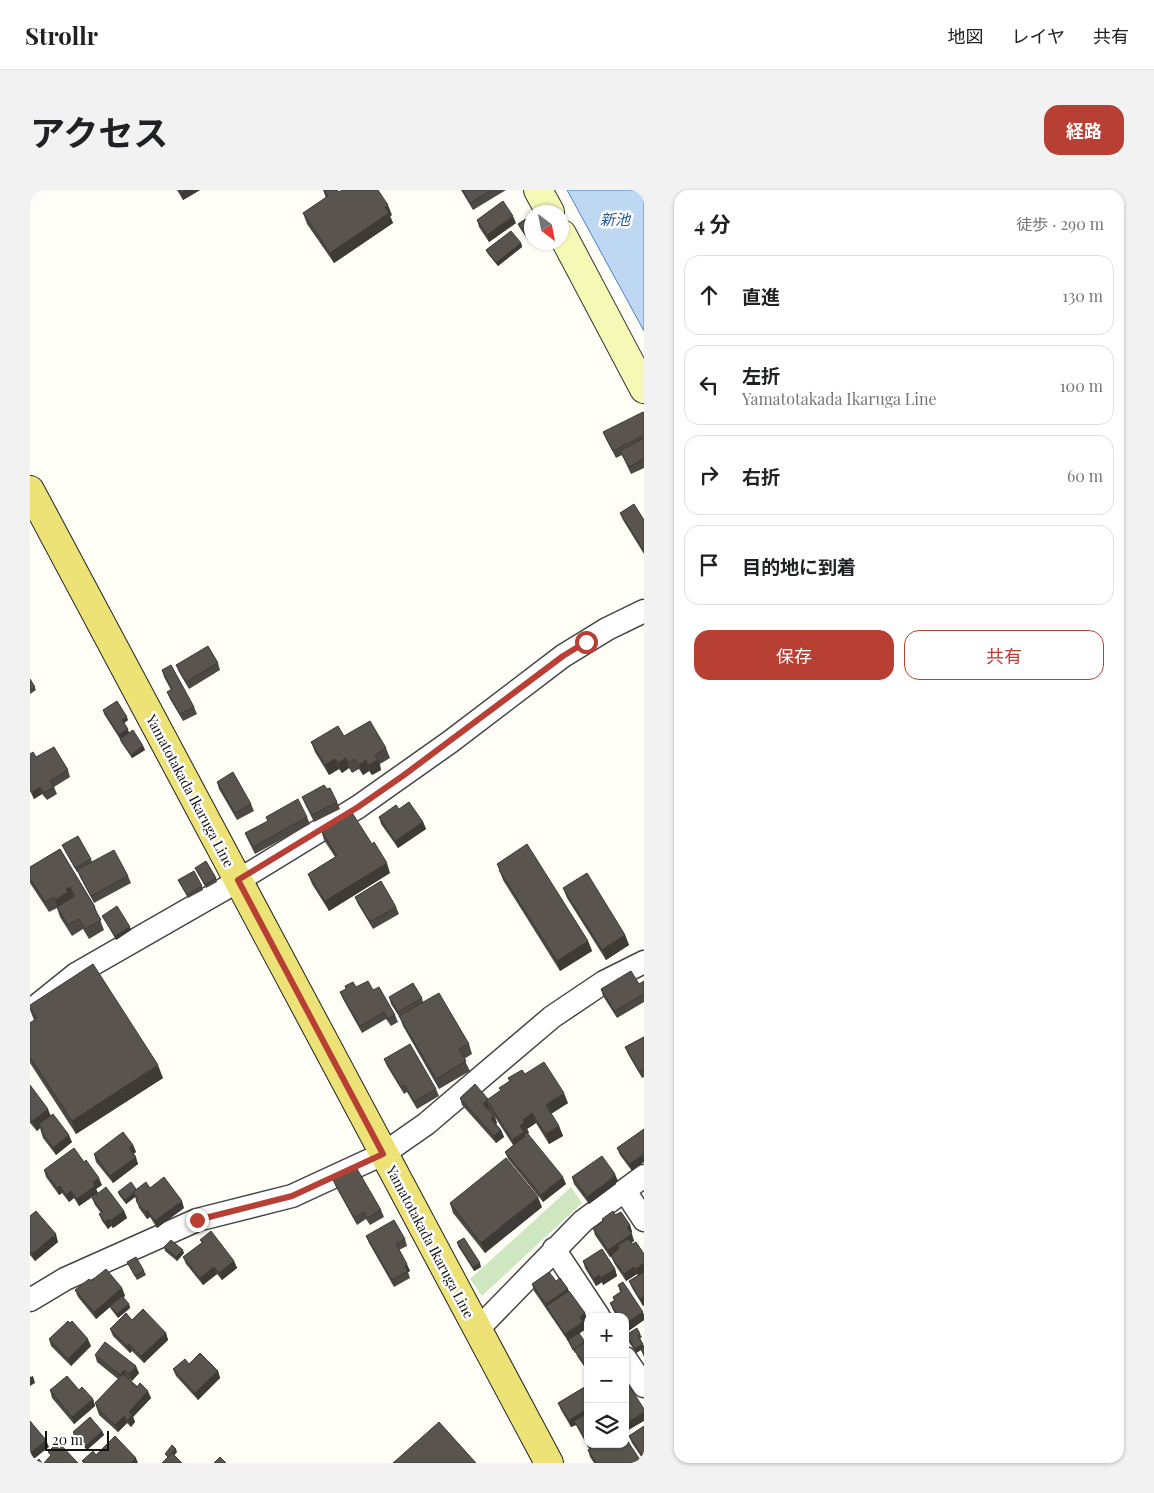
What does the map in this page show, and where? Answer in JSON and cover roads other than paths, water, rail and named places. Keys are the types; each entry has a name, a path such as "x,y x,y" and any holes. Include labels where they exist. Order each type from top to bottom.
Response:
{"main road":[{"path":"538,190 546,205"},
{"path":"569,247 644,389"},
{"name":"Yamatotakada Ikaruga Line","path":"30,490 549,1463"}],"street":[{"path":"30,1011 76,974 238,880 358,807 404,775 563,656 607,629 644,611"},
{"path":"30,1300 65,1278 197,1220 292,1196 383,1154 426,1124 552,1017 604,982 644,962"},
{"path":"477,1330 583,1221 644,1176"},
{"path":"625,1190 644,1220"},
{"path":"554,1249 596,1313"},
{"path":"629,1364 644,1386"}],"water":[{"name":"新池","path":"567,190 644,190 644,331"}]}
